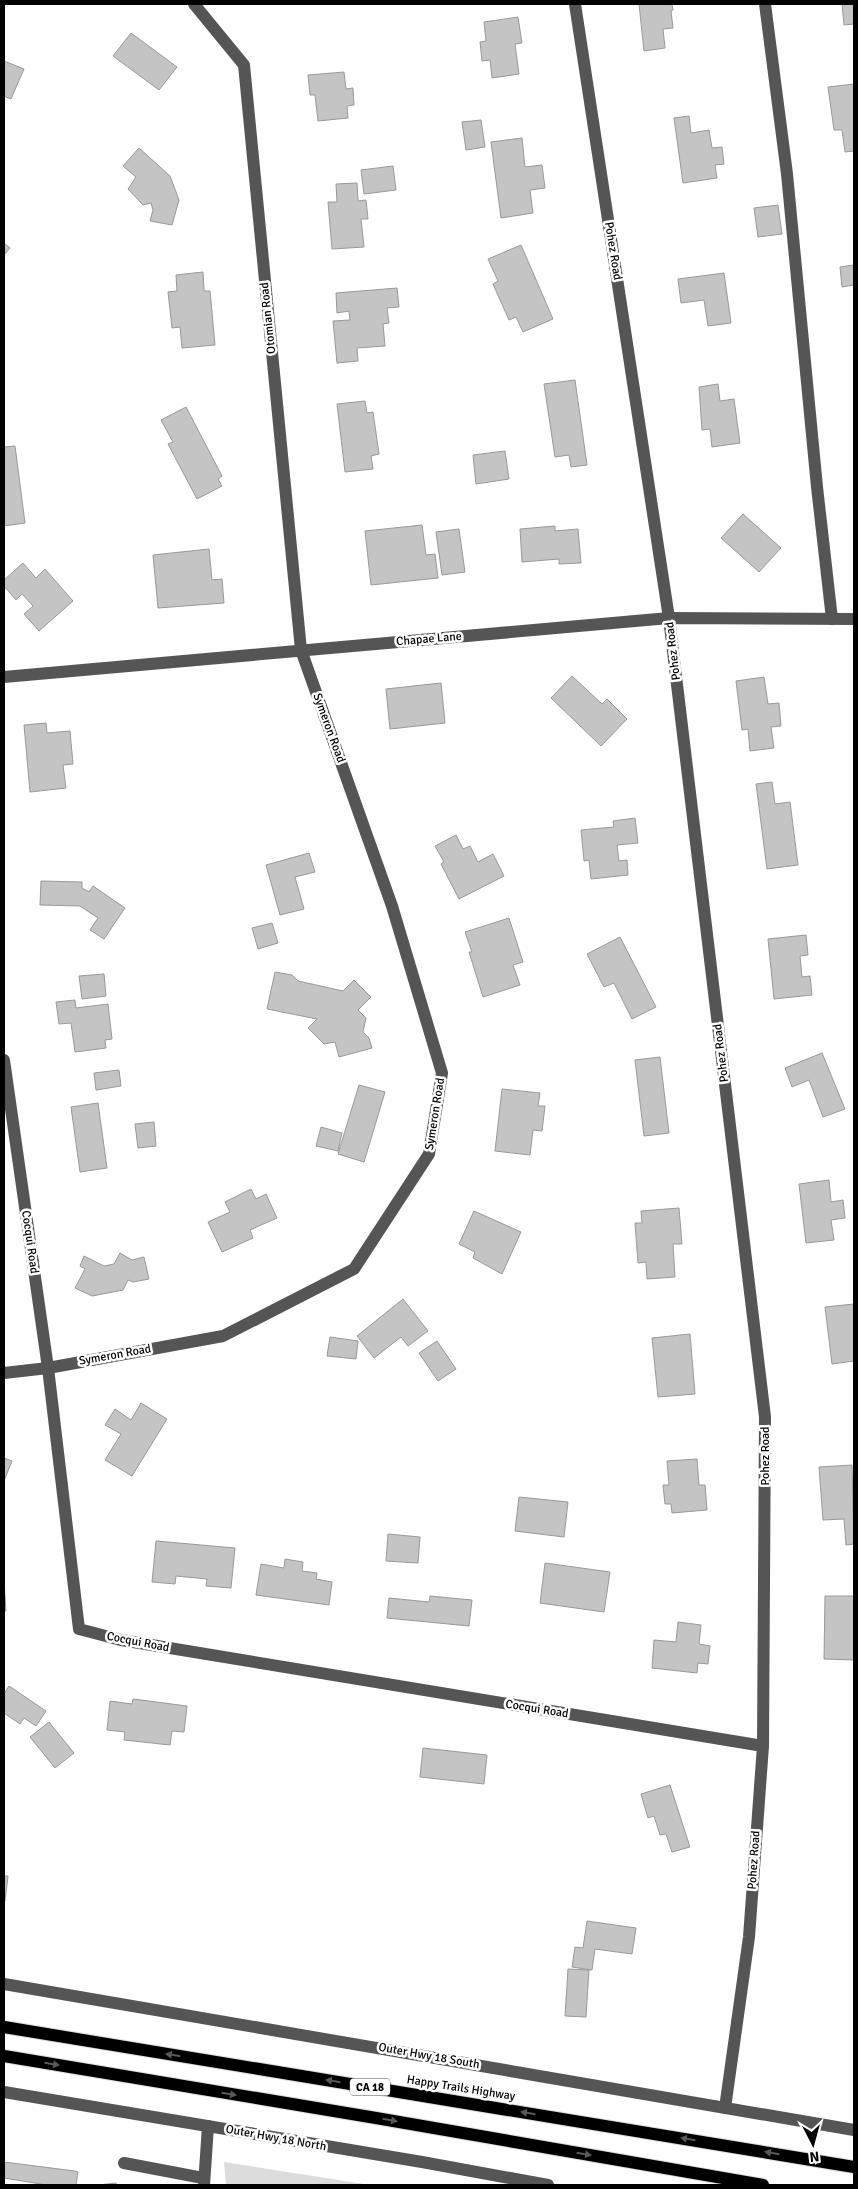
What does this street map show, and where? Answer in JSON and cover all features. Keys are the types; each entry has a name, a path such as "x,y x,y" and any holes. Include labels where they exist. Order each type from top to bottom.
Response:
{"main road":[{"name":"Happy Trails Highway","path":"4,2027 854,2167"},
{"name":"CA 18","path":"4,2056 763,2185"}],"street":[{"name":"Otomian Road","path":"194,4 244,65 301,650"},
{"name":"Pohez Road","path":"575,4 669,618 765,1417 763,1746 749,1936 725,2108"},
{"path":"765,4 787,174 817,487 832,619"},
{"name":"Chapae Lane","path":"4,677 669,618 854,620"},
{"name":"Symeron Road","path":"4,1373 48,1368 223,1336 354,1269 429,1154 442,1073 392,906 301,650"},
{"name":"Cocqui Road","path":"4,1060 48,1368 79,1629 121,1640 763,1746"},
{"name":"Outer Hwy 18 South","path":"4,1984 854,2130"},
{"name":"Outer Hwy 18 North","path":"4,2092 548,2185"},
{"path":"124,2163 204,2182 208,2126"}],"shaded area":[{"path":"224,2162 370,2185 226,2185"}],"building":[{"path":"639,4 672,4 673,28 663,29 665,48 644,51"},
{"path":"842,4 854,4 854,24 844,25"},
{"path":"518,17 522,43 515,44 519,74 492,78 490,60 482,61 480,42 486,41 484,22"},
{"path":"131,33 177,67 159,90 113,56"},
{"path":"4,61 24,69 11,99 4,96"},
{"path":"344,72 346,89 353,88 354,105 347,106 348,118 318,121 315,95 310,95 308,75"},
{"path":"854,84 854,151 845,152 842,130 834,130 828,87"},
{"path":"689,116 691,133 709,130 712,148 722,147 724,164 715,165 717,178 683,183 674,118"},
{"path":"481,120 485,147 466,150 462,122"},
{"path":"522,138 525,167 542,165 545,188 530,190 533,213 501,218 491,142"},
{"path":"139,148 170,176 179,200 172,225 150,221 153,210 151,203 143,205 128,189 136,177 123,166"},
{"path":"393,166 396,190 364,194 361,170"},
{"path":"357,183 358,201 366,200 368,219 361,219 364,247 332,249 328,202 337,202 336,184"},
{"path":"778,205 782,234 758,237 754,208"},
{"path":"4,243 10,248 4,255"},
{"path":"521,245 553,319 523,332 516,317 509,320 493,284 498,281 488,259"},
{"path":"854,265 854,285 842,287 840,267"},
{"path":"203,272 204,291 210,291 215,345 182,348 180,327 172,328 168,292 177,291 176,275"},
{"path":"724,273 731,323 708,326 704,300 681,303 678,279"},
{"path":"397,288 399,307 387,308 389,323 383,324 385,346 357,348 358,361 337,363 333,321 350,320 349,311 337,313 336,293"},
{"path":"575,380 587,465 571,467 569,455 555,457 544,384"},
{"path":"718,384 720,401 734,399 740,443 712,447 710,429 702,430 699,387"},
{"path":"365,401 367,413 373,412 379,454 371,456 373,469 345,472 337,404"},
{"path":"186,407 222,476 218,479 222,486 197,499 168,444 173,442 161,420"},
{"path":"15,446 25,523 4,526 4,447"},
{"path":"505,451 509,479 476,484 473,455"},
{"path":"743,514 781,548 759,572 721,538"},
{"path":"422,525 426,555 435,554 438,578 371,585 365,531"},
{"path":"555,526 555,531 578,529 581,563 559,564 559,559 522,562 520,529"},
{"path":"459,529 465,572 442,575 436,532"},
{"path":"209,549 212,580 222,579 224,603 158,608 153,555"},
{"path":"23,563 36,578 45,569 73,601 39,631 24,614 33,606 22,594 16,600 4,586 4,580"},
{"path":"572,676 602,704 607,699 627,719 601,746 551,698"},
{"path":"764,677 768,704 779,703 781,726 771,727 774,748 750,751 748,729 742,730 736,681"},
{"path":"441,683 445,723 390,729 386,689"},
{"path":"46,723 47,733 70,731 73,764 63,765 66,788 30,792 24,725"},
{"path":"772,782 775,804 790,802 798,865 767,869 756,784"},
{"path":"635,818 638,843 617,845 619,861 627,860 628,875 591,879 589,860 584,861 581,830 614,827 613,821"},
{"path":"456,835 463,849 470,846 478,862 493,854 504,876 459,899 441,864 444,862 435,846"},
{"path":"309,853 315,872 295,877 304,909 280,915 266,865"},
{"path":"41,881 82,882 82,888 89,892 93,886 125,908 104,939 90,930 98,918 80,906 40,905"},
{"path":"509,918 523,962 513,965 520,985 483,997 465,932"},
{"path":"272,923 278,943 258,949 252,928"},
{"path":"806,935 808,955 800,956 802,977 810,976 812,995 774,999 768,939"},
{"path":"620,937 656,1007 632,1019 614,983 604,987 587,954"},
{"path":"275,972 292,975 298,981 343,991 354,980 371,997 358,1010 366,1018 363,1032 369,1038 372,1048 339,1057 335,1042 324,1044 308,1028 317,1019 267,1009"},
{"path":"104,974 106,996 82,999 79,976"},
{"path":"75,1000 76,1008 108,1004 112,1039 105,1040 106,1048 75,1052 71,1023 59,1024 56,1002"},
{"path":"822,1053 845,1109 823,1117 809,1080 792,1087 785,1068"},
{"path":"660,1057 669,1133 644,1136 635,1060"},
{"path":"119,1070 121,1086 96,1090 94,1073"},
{"path":"359,1085 385,1092 364,1162 338,1154"},
{"path":"502,1089 540,1093 538,1106 545,1106 542,1131 533,1130 530,1155 495,1151"},
{"path":"98,1103 107,1168 80,1172 71,1107"},
{"path":"154,1122 156,1146 138,1148 135,1124"},
{"path":"321,1127 342,1133 338,1151 316,1146"},
{"path":"829,1180 831,1202 843,1200 845,1218 831,1220 834,1240 806,1243 799,1184"},
{"path":"251,1189 256,1199 266,1194 277,1218 250,1230 253,1238 222,1252 208,1222 230,1212 225,1202"},
{"path":"679,1208 682,1244 673,1244 675,1277 647,1279 646,1262 638,1263 635,1223 642,1223 641,1211"},
{"path":"474,1211 521,1232 502,1274 473,1258 475,1252 459,1244"},
{"path":"120,1253 132,1260 144,1257 149,1279 133,1282 128,1280 123,1290 92,1296 75,1288 85,1269 80,1266 84,1256 104,1266 114,1264"},
{"path":"403,1299 428,1331 408,1346 401,1337 374,1358 357,1336"},
{"path":"854,1304 854,1361 832,1364 825,1307"},
{"path":"690,1334 695,1394 658,1397 652,1338"},
{"path":"330,1337 358,1341 356,1359 327,1356"},
{"path":"437,1341 456,1369 438,1381 419,1353"},
{"path":"141,1403 167,1419 132,1476 105,1460 121,1434 105,1425 115,1409 131,1420"},
{"path":"4,1458 12,1461 4,1481"},
{"path":"697,1459 699,1485 705,1485 707,1510 672,1513 671,1504 665,1504 663,1485 669,1485 667,1461"},
{"path":"852,1465 854,1544 846,1545 844,1519 823,1520 819,1467"},
{"path":"519,1497 568,1502 564,1537 515,1531"},
{"path":"388,1534 420,1537 418,1563 386,1561"},
{"path":"156,1541 235,1548 231,1588 206,1586 207,1579 176,1576 175,1584 152,1582"},
{"path":"285,1559 303,1562 302,1571 317,1573 316,1579 332,1582 329,1605 256,1595 261,1564 284,1568"},
{"path":"545,1563 610,1572 604,1612 540,1603"},
{"path":"4,1582 6,1611 4,1611"},
{"path":"430,1596 472,1600 469,1626 387,1618 389,1598 429,1602"},
{"path":"825,1596 854,1596 854,1660 824,1659"},
{"path":"678,1622 701,1625 699,1644 710,1646 708,1664 698,1663 697,1673 652,1668 654,1640 676,1642"},
{"path":"9,1686 46,1711 36,1726 24,1718 20,1724 4,1713 4,1694"},
{"path":"133,1699 187,1706 184,1732 172,1731 170,1745 124,1740 125,1732 107,1730 110,1701 132,1704"},
{"path":"49,1722 74,1753 55,1768 30,1737"},
{"path":"423,1748 487,1755 484,1784 420,1777"},
{"path":"670,1785 690,1847 672,1852 666,1834 660,1835 654,1816 648,1818 641,1794"},
{"path":"4,1876 8,1876 5,1901 4,1901"},
{"path":"587,1921 636,1928 632,1954 595,1949 592,1970 572,1967 575,1947 583,1948"},
{"path":"568,1969 589,1970 586,2017 565,2016"},
{"path":"4,2162 75,2171 78,2172 76,2185 47,2185 4,2178"},
{"path":"116,2183 117,2185 98,2185"}]}
